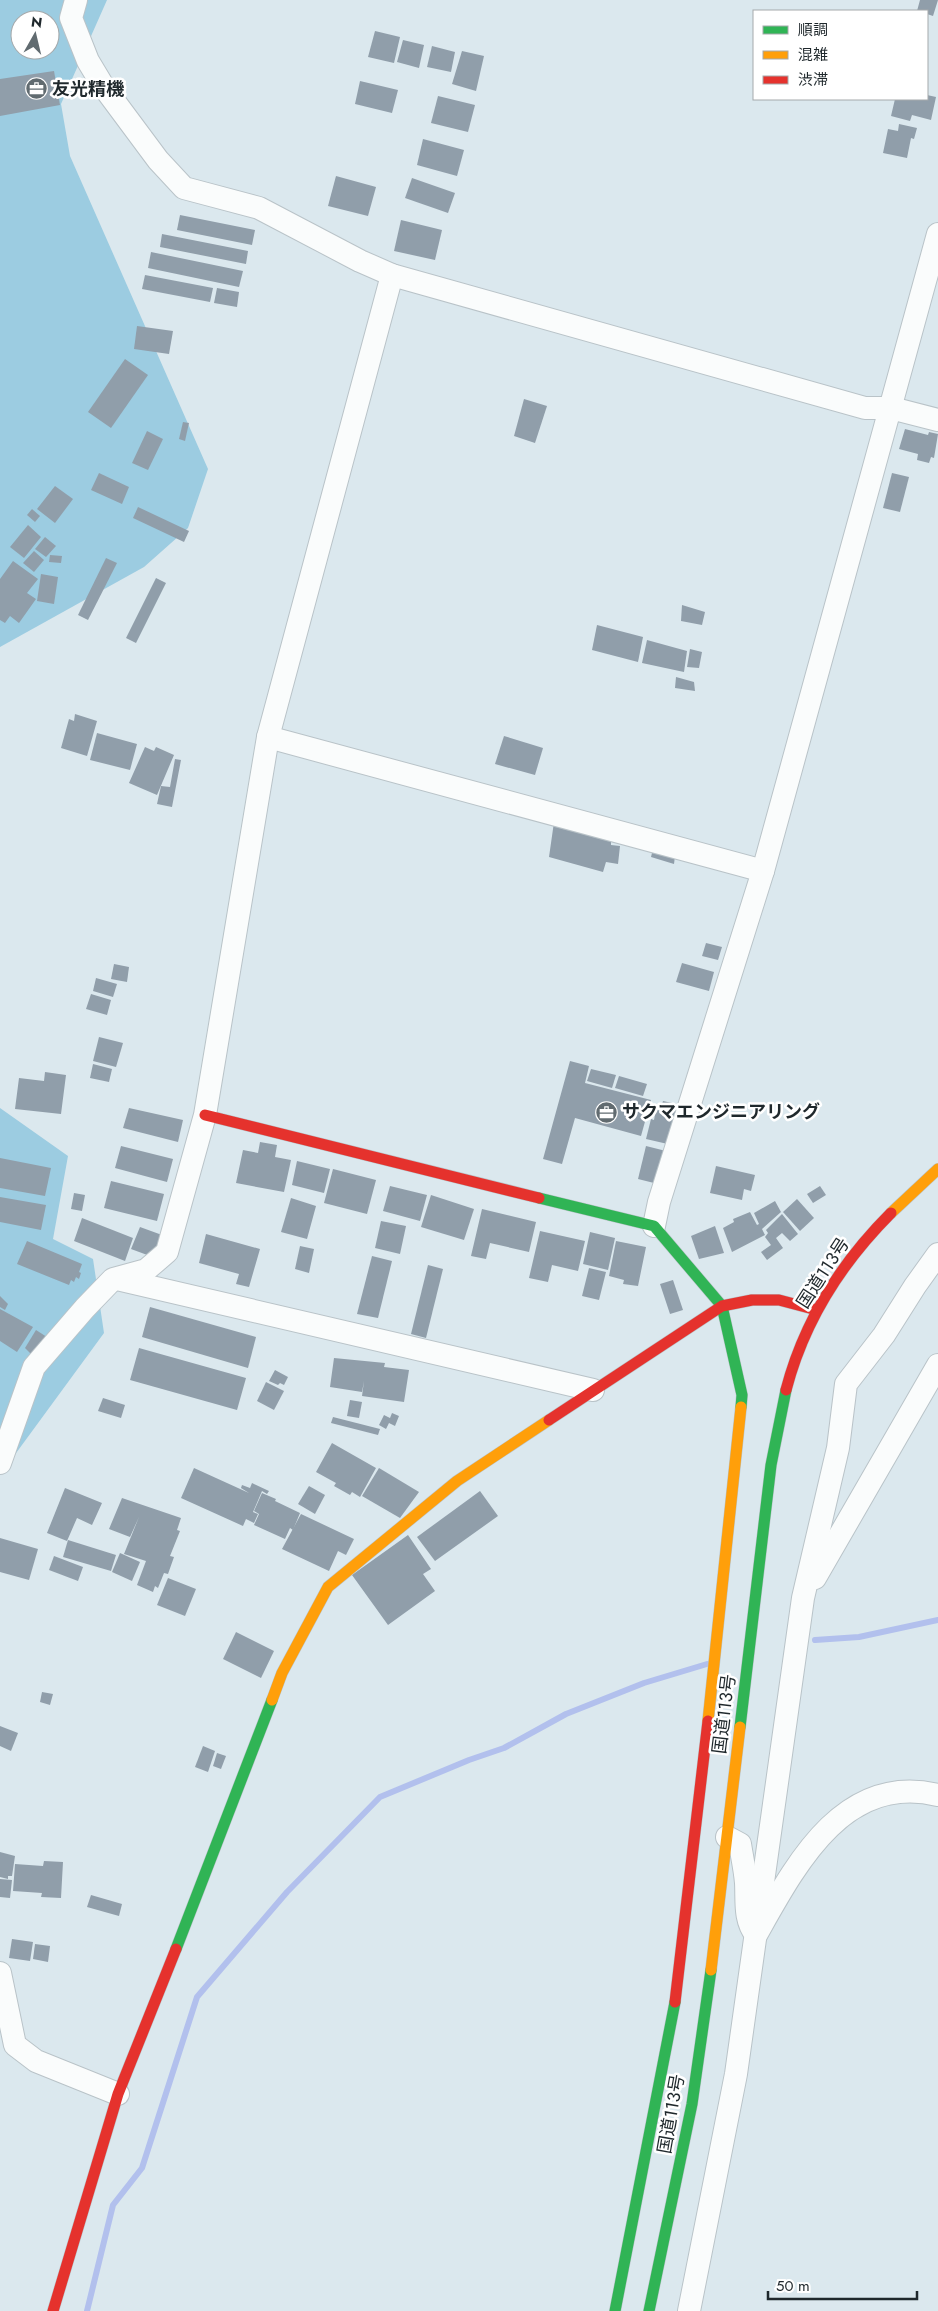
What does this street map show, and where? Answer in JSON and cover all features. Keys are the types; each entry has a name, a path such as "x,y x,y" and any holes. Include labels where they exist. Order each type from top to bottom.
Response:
{"main road":[{"path":"205,1115 654,1226 722,1306 742,1395 717,1647 676,1994 615,2311"},
{"name":"国道113号","path":"649,2311 692,2104 707,2001 771,1465 785,1391 817,1310 863,1242 938,1169"},
{"path":"53,2311 118,2094 208,1869 282,1673 328,1587 458,1481 722,1306 752,1300 779,1300 817,1310"}],"street":[{"path":"76,0 72,18 88,61 103,86 158,160 184,188 258,208 360,261 392,275 865,408 891,408 938,420"},
{"path":"654,1226 659,1202 763,871 938,234"},
{"path":"0,1463 34,1367 113,1279 146,1270 167,1252 205,1115 268,737 392,275"},
{"path":"268,737 763,871"},
{"path":"689,2311 736,2074 803,1598 838,1448 846,1384 884,1335 938,1254"},
{"path":"113,1279 594,1390"},
{"path":"803,1598 938,1365"},
{"path":"756,1935 790,1873 816,1840 840,1817 858,1805 888,1792 917,1790 938,1795"},
{"path":"727,1837 740,1844 746,1882 747,1918 751,1929 756,1935"},
{"path":"0,1973 15,2044 36,2061 118,2094"}],"shaded area":[{"path":"0,0 107,0 61,104 70,156 208,469 188,528 144,567 0,647"},
{"path":"0,1108 68,1156 53,1239 93,1259 104,1333 0,1475"}],"building":[{"path":"920,0 938,0 933,16 928,14 928,10 917,10"},
{"path":"375,31 400,37 394,63 368,57"},
{"path":"403,40 424,45 419,68 397,62"},
{"path":"432,46 455,52 451,72 427,67"},
{"path":"462,51 484,56 476,91 452,84"},
{"path":"54,71 60,105 0,116 0,79"},
{"path":"360,81 398,90 392,113 355,104"},
{"path":"928,95 936,97 931,120 912,115 910,121 891,116 895,100 928,100"},
{"path":"438,96 475,105 468,132 431,123"},
{"path":"899,124 917,128 914,139 911,138 907,158 883,153 888,129 898,131"},
{"path":"423,139 464,150 457,176 417,165"},
{"path":"336,176 376,187 368,216 328,206"},
{"path":"412,178 455,193 448,213 405,198"},
{"path":"180,215 255,230 252,245 177,230"},
{"path":"401,220 442,230 435,260 394,251"},
{"path":"162,234 248,251 246,264 160,247"},
{"path":"151,252 243,271 239,287 148,268"},
{"path":"145,275 213,288 210,302 142,289"},
{"path":"217,288 239,292 237,307 214,303"},
{"path":"137,326 173,331 169,354 134,349"},
{"path":"125,359 148,375 111,428 88,412"},
{"path":"524,399 547,406 535,443 514,436"},
{"path":"183,422 189,423 185,441 179,439"},
{"path":"905,429 928,435 929,432 938,434 934,458 931,457 929,463 917,460 918,454 899,449"},
{"path":"147,431 163,439 148,470 132,463"},
{"path":"99,473 129,487 122,504 91,490"},
{"path":"892,473 909,477 900,512 883,508"},
{"path":"55,486 73,499 55,523 37,509"},
{"path":"138,507 189,531 184,542 133,518"},
{"path":"32,509 40,516 35,522 27,515"},
{"path":"28,525 41,537 24,558 10,547"},
{"path":"45,537 56,546 46,557 35,549"},
{"path":"34,551 44,560 34,572 23,563"},
{"path":"50,555 62,556 61,563 49,562"},
{"path":"106,558 117,563 88,620 78,615"},
{"path":"13,561 38,579 27,593 36,599 19,623 10,616 5,623 0,620 0,579"},
{"path":"41,574 58,577 54,604 37,601"},
{"path":"156,578 166,583 136,643 126,638"},
{"path":"682,605 705,612 702,625 681,621"},
{"path":"597,625 643,637 638,662 592,650"},
{"path":"647,640 687,651 684,672 642,663"},
{"path":"690,649 702,652 699,668 687,667"},
{"path":"676,677 694,682 695,691 675,688"},
{"path":"75,714 97,721 87,756 61,748 69,719 74,721"},
{"path":"97,733 137,744 130,770 90,760"},
{"path":"504,736 543,748 535,775 495,764"},
{"path":"145,747 154,751 156,747 174,755 157,795 129,783"},
{"path":"175,759 181,760 172,807 157,804 161,786 170,787"},
{"path":"554,822 611,837 611,845 620,846 618,864 606,862 603,872 549,857"},
{"path":"653,849 675,856 674,864 651,857"},
{"path":"706,943 722,947 718,960 702,956"},
{"path":"682,963 714,972 709,991 676,982"},
{"path":"114,964 129,967 127,982 111,979"},
{"path":"96,978 117,984 113,997 93,991"},
{"path":"91,994 111,1000 107,1015 86,1009"},
{"path":"99,1037 123,1043 116,1067 93,1061"},
{"path":"570,1061 589,1066 585,1083 651,1100 641,1136 575,1118 562,1164 543,1159"},
{"path":"93,1064 112,1069 109,1082 90,1078"},
{"path":"591,1069 616,1075 612,1088 587,1081"},
{"path":"45,1072 66,1075 61,1114 15,1109 19,1078 44,1081"},
{"path":"619,1076 647,1084 643,1096 615,1088"},
{"path":"663,1101 681,1105 672,1145 646,1139 651,1119 654,1120 656,1109 660,1111"},
{"path":"129,1108 183,1120 178,1142 123,1128"},
{"path":"260,1142 277,1145 275,1157 291,1160 284,1192 236,1183 243,1150 258,1153"},
{"path":"121,1146 173,1159 167,1182 115,1168"},
{"path":"646,1146 666,1151 658,1184 638,1179"},
{"path":"0,1158 51,1168 45,1196 0,1188"},
{"path":"297,1161 330,1169 324,1193 292,1185"},
{"path":"716,1166 755,1175 751,1191 744,1189 742,1200 710,1193"},
{"path":"333,1169 376,1180 367,1214 324,1203"},
{"path":"111,1181 164,1194 157,1221 104,1208"},
{"path":"390,1186 427,1195 420,1221 383,1211"},
{"path":"820,1186 826,1195 813,1203 807,1194"},
{"path":"74,1193 85,1195 82,1211 71,1209"},
{"path":"431,1195 474,1209 464,1240 421,1227"},
{"path":"0,1197 46,1205 41,1230 0,1222"},
{"path":"291,1198 316,1206 307,1239 281,1232"},
{"path":"797,1199 814,1218 800,1231 783,1212"},
{"path":"775,1201 781,1212 762,1229 765,1235 732,1252 723,1228 734,1222 733,1219 750,1212 757,1225 759,1224 754,1213"},
{"path":"482,1209 536,1222 529,1252 490,1243 486,1259 471,1256"},
{"path":"782,1214 798,1234 790,1241 782,1233 776,1238 783,1248 767,1260 761,1252 771,1245 765,1237 768,1233 766,1230"},
{"path":"82,1218 133,1238 125,1261 74,1241"},
{"path":"381,1221 406,1226 400,1254 375,1248"},
{"path":"715,1226 724,1253 699,1259 691,1236"},
{"path":"140,1227 162,1235 156,1252 150,1256 131,1249"},
{"path":"540,1231 585,1241 578,1271 552,1265 548,1282 529,1278"},
{"path":"590,1232 615,1238 608,1270 583,1264"},
{"path":"206,1234 260,1249 249,1287 236,1284 239,1274 199,1263"},
{"path":"27,1241 82,1264 79,1279 76,1277 74,1282 71,1280 69,1285 17,1264"},
{"path":"616,1241 646,1247 638,1286 623,1284 624,1280 609,1276"},
{"path":"300,1246 314,1249 309,1273 295,1269"},
{"path":"372,1256 392,1261 378,1318 357,1314"},
{"path":"428,1265 443,1269 426,1338 411,1334"},
{"path":"589,1268 606,1272 599,1300 582,1296"},
{"path":"673,1280 683,1310 670,1314 660,1284"},
{"path":"0,1296 8,1304 5,1310 0,1307"},
{"path":"150,1307 256,1337 248,1368 142,1337"},
{"path":"0,1309 33,1327 17,1352 0,1341"},
{"path":"36,1330 50,1339 34,1357 25,1348"},
{"path":"139,1348 246,1378 237,1410 130,1380"},
{"path":"334,1358 385,1363 384,1367 409,1370 404,1402 362,1396 364,1381 362,1392 330,1387"},
{"path":"275,1370 288,1377 284,1385 280,1383 278,1385 269,1381"},
{"path":"266,1382 284,1391 274,1410 257,1401"},
{"path":"103,1398 125,1405 121,1418 98,1411"},
{"path":"350,1400 362,1402 359,1418 347,1416"},
{"path":"392,1413 399,1416 395,1426 389,1423 386,1429 379,1425 384,1415 390,1418"},
{"path":"333,1417 380,1429 378,1435 331,1423"},
{"path":"332,1443 376,1468 360,1497 352,1492 350,1495 334,1486 336,1483 316,1472"},
{"path":"194,1468 249,1493 241,1488 242,1485 250,1488 252,1483 269,1491 267,1494 262,1491 253,1512 258,1514 254,1523 246,1519 243,1526 181,1498"},
{"path":"379,1468 419,1492 400,1518 362,1496"},
{"path":"309,1486 325,1495 315,1514 298,1504"},
{"path":"65,1488 102,1503 92,1525 77,1518 67,1541 47,1533"},
{"path":"480,1491 498,1516 435,1561 417,1537"},
{"path":"262,1493 300,1513 293,1530 290,1528 285,1539 254,1525 259,1514 254,1511"},
{"path":"122,1498 181,1518 177,1530 180,1531 170,1556 174,1557 168,1574 164,1573 158,1588 155,1586 153,1592 137,1585 146,1561 124,1554 139,1517 130,1537 109,1529"},
{"path":"301,1514 354,1539 346,1555 338,1551 329,1571 282,1549"},
{"path":"408,1535 431,1569 423,1574 435,1591 388,1625 352,1575"},
{"path":"0,1538 38,1549 29,1580 0,1572"},
{"path":"68,1540 116,1555 111,1571 63,1557"},
{"path":"120,1553 140,1562 132,1581 112,1572"},
{"path":"54,1556 83,1567 78,1581 49,1570"},
{"path":"168,1578 196,1589 185,1616 157,1605"},
{"path":"236,1632 274,1651 261,1678 223,1659"},
{"path":"42,1692 53,1694 50,1705 40,1702"},
{"path":"0,1726 18,1733 11,1751 0,1746"},
{"path":"203,1746 215,1751 208,1772 195,1767"},
{"path":"217,1753 226,1756 221,1769 213,1766"},
{"path":"0,1852 15,1856 12,1876 8,1876 8,1879 0,1877"},
{"path":"44,1861 63,1862 61,1898 41,1897 42,1893 13,1891 15,1864 43,1866"},
{"path":"0,1879 12,1880 10,1898 0,1897"},
{"path":"91,1895 122,1904 119,1916 87,1907"},
{"path":"12,1939 33,1942 30,1961 9,1958"},
{"path":"35,1944 50,1946 48,1962 33,1959"}],"waterway":[{"path":"815,1640 859,1637 938,1620"},
{"path":"87,2311 113,2205 142,2168 197,1997 287,1892 380,1797 469,1760 504,1748 566,1714 644,1683 707,1664"}],"traffic: fast":[{"path":"539,1198 654,1226 722,1306 742,1395 741,1407"},
{"path":"740,1727 771,1465 786,1390"},
{"path":"176,1949 272,1700"},
{"path":"649,2311 692,2104 711,1970"},
{"path":"615,2311 675,2002"}],"traffic: slow":[{"path":"891,1213 938,1169"},
{"path":"708,1721 741,1407"},
{"path":"272,1700 282,1673 328,1587 457,1481 549,1420"},
{"path":"711,1970 740,1727"}],"traffic: jam":[{"path":"205,1115 539,1198"},
{"path":"786,1390 803,1340 826,1294 856,1252 891,1213"},
{"path":"549,1420 722,1306 752,1300 779,1300 817,1310"},
{"path":"675,2002 708,1721"},
{"path":"53,2311 118,2094 176,1949"}],"place":[{"name":"友光精機","path":"36,89"},
{"name":"サクマエンジニアリング","path":"606,1112"}]}
